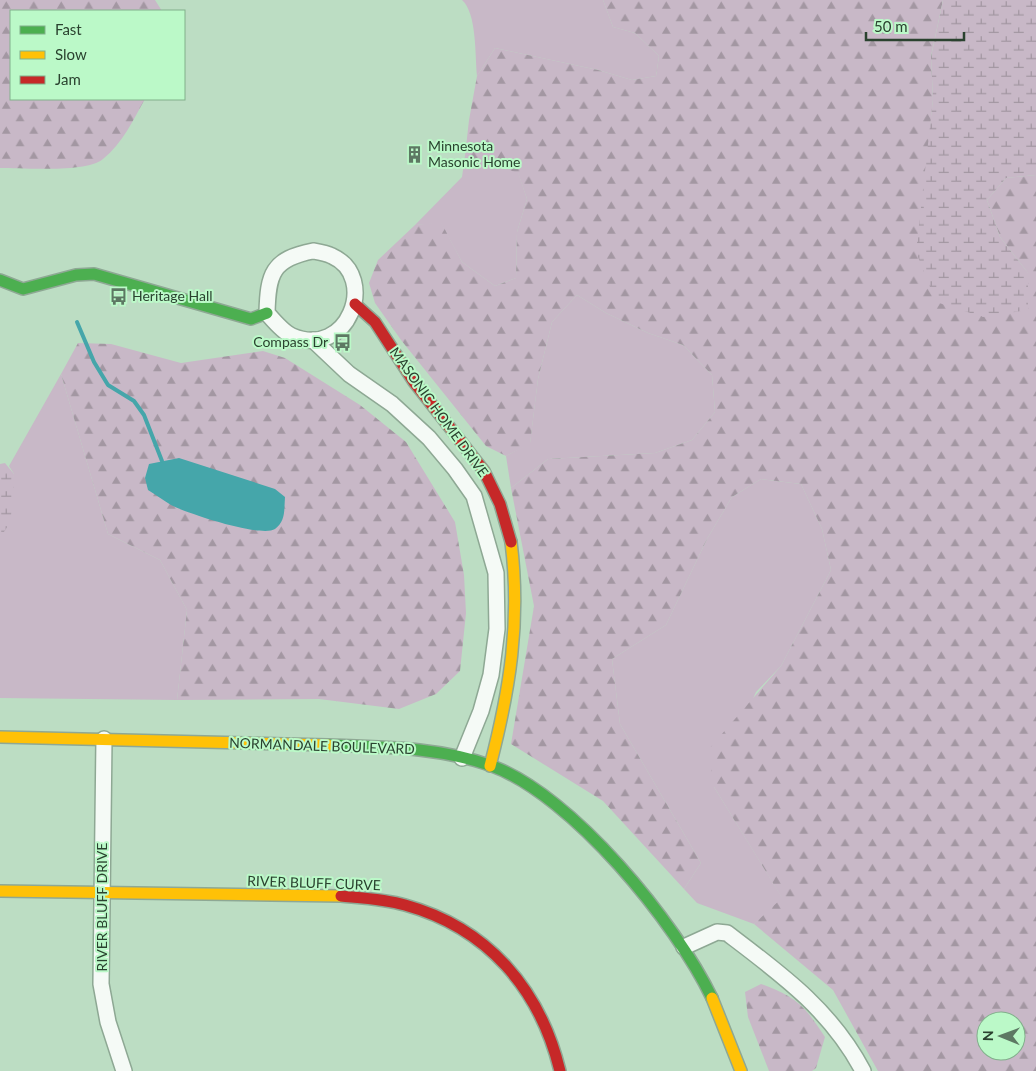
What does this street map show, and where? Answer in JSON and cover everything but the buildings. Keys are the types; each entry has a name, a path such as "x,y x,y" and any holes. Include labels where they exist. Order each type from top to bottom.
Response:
{"street":[{"path":"313,251 332,256 343,264 353,281 355,304 346,324 330,336 312,340 292,336 267,313 268,284 278,266 292,255 313,251"},
{"path":"0,280 23,289 76,275 94,274 251,319 267,313"},
{"name":"MASONIC HOME DRIVE","path":"355,304 374,322 414,382 459,436 485,472 503,514 517,579 516,640 490,766"},
{"name":"MASONIC HOME DRIVE","path":"312,340 349,374 392,404 429,438 455,469 474,496 496,573 496,630 491,676 482,711 462,758"},
{"name":"NORMANDALE BOULEVARD","path":"0,738 394,747 433,751 490,766 533,789 586,831 626,874 684,947 710,995 732,1043 741,1071"},
{"name":"RIVER BLUFF DRIVE","path":"104,740 102,984 108,1022 124,1071"},
{"name":"RIVER BLUFF CURVE","path":"0,892 373,898 407,905 439,917 468,934 496,954 517,976 549,1027 560,1071"},
{"path":"684,947 717,932 727,933 778,971 827,1016 849,1044 863,1071"}],"green space":[{"path":"0,0 155,0 161,10 10,10 10,100 144,100 122,139 110,153 95,163 69,168 0,168"},
{"path":"462,0 603,0 613,27 635,33 659,56 656,76 632,80 598,70 495,48 477,76 473,24 467,6"},
{"path":"603,0 943,0 931,56 933,99 927,163 1028,273 1000,237 987,200 1006,178 1036,175 1036,1071 878,1071 833,990 754,924 782,898 714,787 708,750 781,666 831,570 822,529 801,484 761,479 732,497 707,539 666,625 612,659 620,724 701,863 684,889 603,801 511,744 534,606 511,488 548,459 655,453 692,440 715,412 712,375 683,345 648,333 606,313 577,295 552,322 538,379 530,444 506,456 486,446 401,340 375,303 369,283 378,260 415,225 441,222 462,262 495,286 516,278 517,232 527,199 518,173 465,156 477,76 495,48 598,70 632,80 656,76 659,56 635,33 613,27"},
{"path":"943,0 1036,0 1036,175 1006,178 987,200 1000,237 1028,273 1028,310 983,317 936,302 916,252 933,99 931,57"},
{"path":"465,156 518,172 527,199 517,232 516,278 495,286 462,262 441,223 415,225 462,177"},
{"path":"577,295 606,313 648,333 683,345 712,375 715,412 692,440 655,453 548,459 511,488 506,456 530,443 538,379 552,322"},
{"path":"78,343 111,344 181,363 263,351 285,358 360,405 406,442 455,522 464,575 466,613 460,671 436,694 399,709 319,699 177,700 187,610 160,560 108,534 61,374"},
{"path":"61,374 108,534 160,560 187,610 177,700 0,698 0,536 14,474 9,466"},
{"path":"5,463 14,474 13,499 9,524 0,536 0,464"},
{"path":"761,479 801,484 822,529 831,570 781,666 756,692 714,787 783,899 754,924 697,903 684,889 701,863 620,724 612,659 666,625 707,539 732,497"},
{"path":"761,984 783,993 798,1003 825,1037 816,1068 812,1071 769,1071 748,1017 745,992"}],"water":[{"path":"179,458 275,489 285,497 284,514 279,526 267,531 223,523 179,509 148,490 145,478 149,464"}],"waterway":[{"path":"77,322 94,362 108,385 134,401 144,415 162,461"}],"traffic: fast":[{"path":"0,280 23,289 76,275 94,274 251,319 267,313"},
{"path":"328,745 412,749 452,755 492,766 523,782 555,804 588,833 619,865 674,934 696,968 712,998"}],"traffic: slow":[{"path":"490,766 503,710 512,655 515,600 511,542"},
{"path":"0,737 328,745"},
{"path":"0,891 341,896"},
{"path":"712,998 741,1071"}],"traffic: jam":[{"path":"355,304 375,322 414,382 484,471 500,504 511,542"},
{"path":"341,896 397,903 435,915 461,929 485,946 506,966 524,989 539,1014 551,1041 560,1071"}],"place":[{"name":"Minnesota Masonic Home","path":"414,154"},
{"name":"Heritage Hall","path":"118,296"},
{"name":"Compass Dr","path":"342,342"}]}
